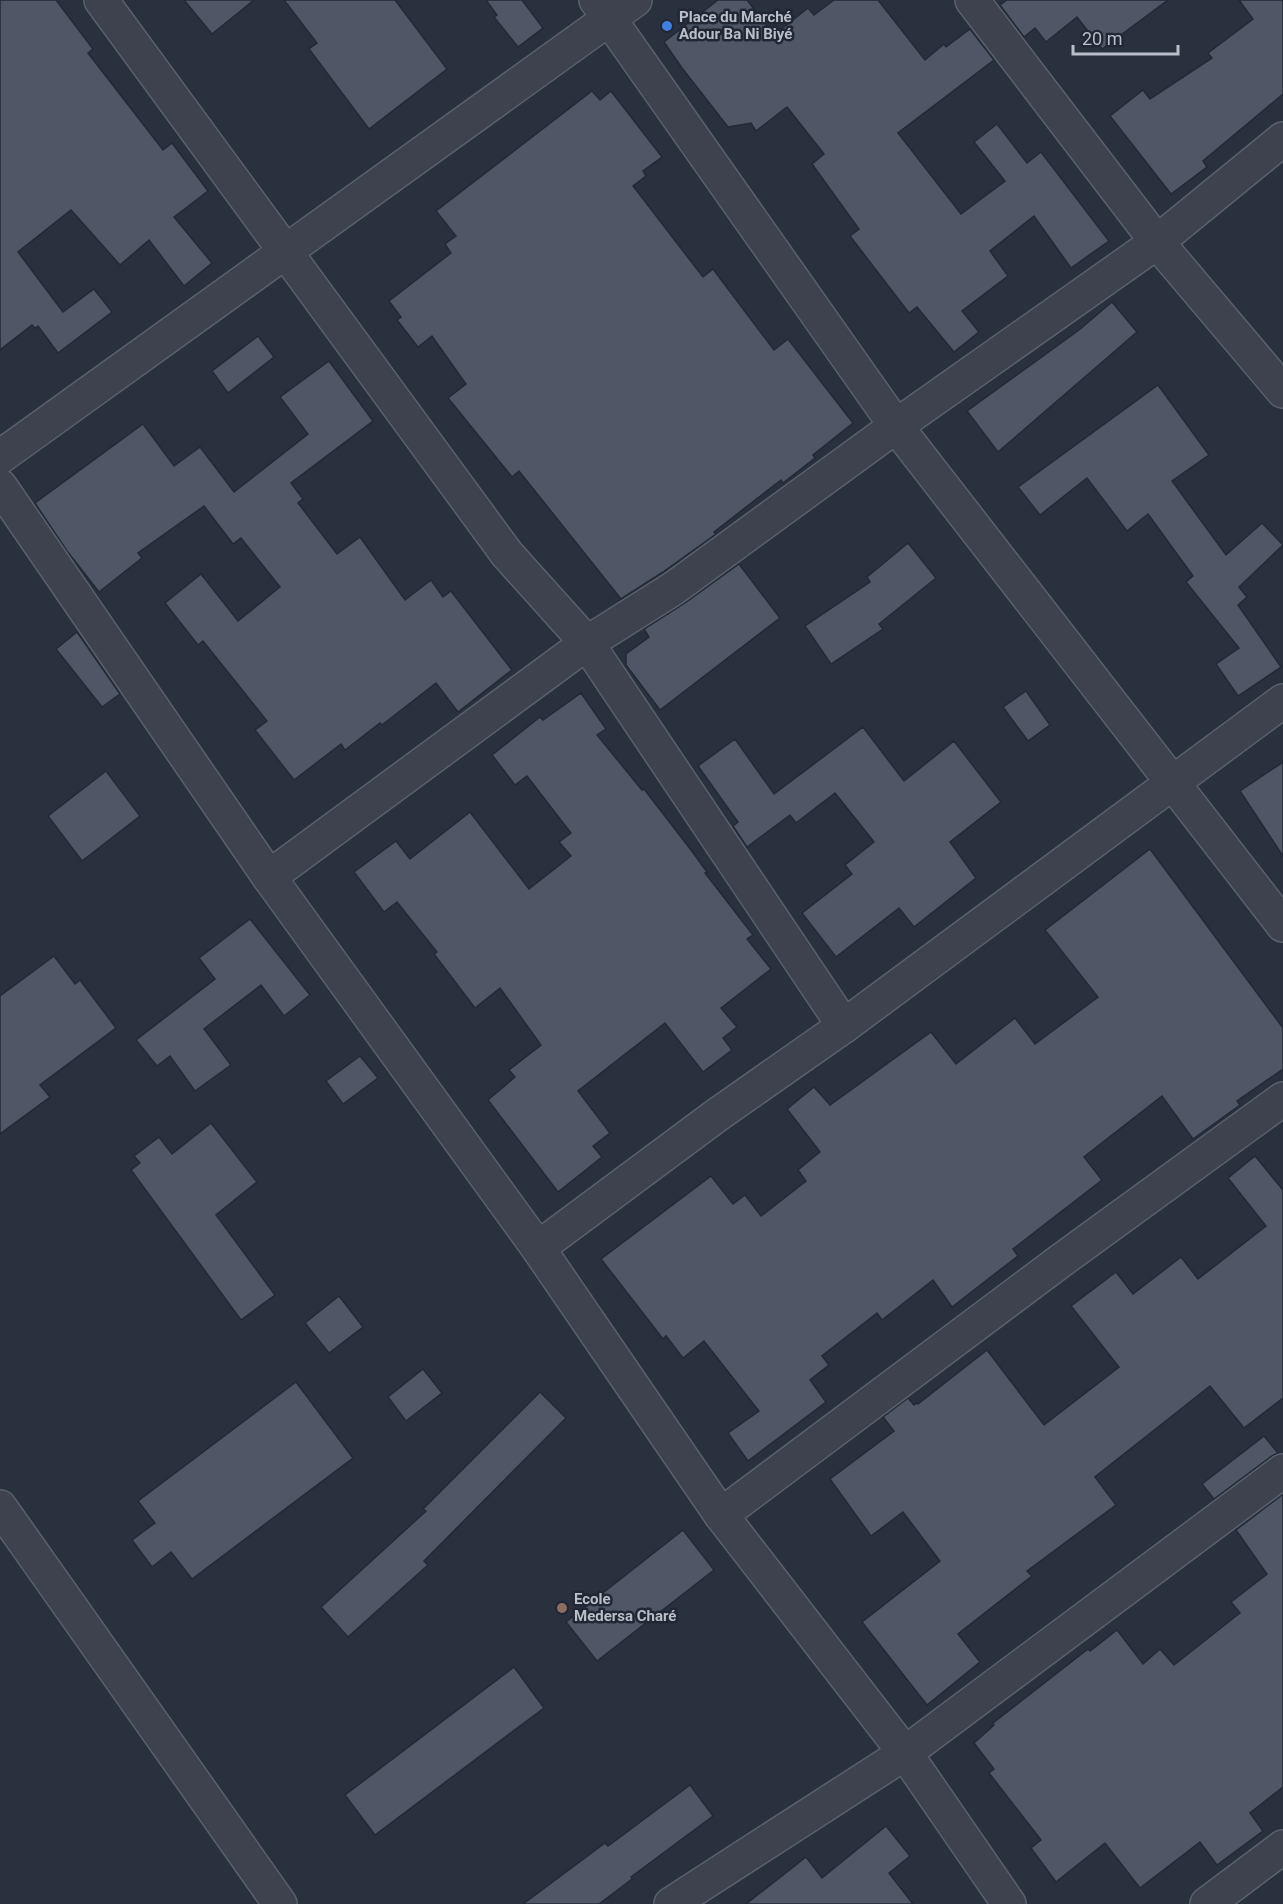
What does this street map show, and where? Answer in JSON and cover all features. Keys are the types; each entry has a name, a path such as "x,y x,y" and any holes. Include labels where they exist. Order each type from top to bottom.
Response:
{"street":[{"path":"101,0 507,554 587,643 844,1026"},
{"path":"972,0 1156,242 1283,391"},
{"path":"0,457 286,250 614,6 896,426 1283,925"},
{"path":"269,876 587,643 674,588 896,426 1156,242 1283,139"},
{"path":"0,486 269,876 538,1248 721,1515 905,1753 1009,1904"},
{"path":"538,1248 717,1115 844,1026 1283,701"},
{"path":"721,1515 1059,1262 1283,1099"},
{"path":"671,1904 905,1753 1283,1471"},
{"path":"0,1507 280,1904"},
{"path":"1207,1904 1283,1847"}],"building":[{"path":"0,0 56,0 93,49 88,53 163,150 172,143 208,191 174,217 212,263 184,286 149,240 120,265 71,210 18,252 63,312 94,289 112,312 58,353 38,326 35,328 32,325 0,350"},
{"path":"184,0 254,0 212,34"},
{"path":"284,0 395,0 447,69 369,129 309,49 317,43"},
{"path":"486,0 522,0 543,28 518,47 494,17 497,15"},
{"path":"718,0 747,0 772,32 777,28 779,31 808,8 814,15 834,0 878,0 925,60 944,44 946,47 970,29 994,60 898,133 961,214 1005,181 974,142 997,124 1027,163 1041,152 1109,241 1071,268 1034,216 990,251 1008,276 962,311 979,332 954,352 917,307 909,313 850,236 859,229 812,164 824,154 787,107 756,131 751,123 728,127 664,42"},
{"path":"1007,0 1168,0 1102,49 1077,17 1046,42 1035,28 1024,37 1000,5"},
{"path":"1239,0 1283,0 1283,94 1203,161 1207,167 1171,194 1110,116 1143,90 1150,99 1212,58 1208,53 1253,19"},
{"path":"592,91 600,100 611,91 662,157 643,171 646,176 633,186 703,277 713,269 774,350 788,339 853,423 813,455 815,458 783,483 781,480 714,532 716,534 621,599 519,471 512,477 448,398 466,384 432,336 418,347 397,320 401,317 389,301 451,253 445,244 456,236 436,211"},
{"path":"1112,302 1137,332 998,452 967,411 1079,330"},
{"path":"258,336 274,357 228,393 212,371"},
{"path":"329,361 373,421 291,483 303,499 298,503 337,554 360,537 405,600 431,580 443,597 451,591 512,670 458,712 436,683 382,725 380,723 345,750 341,744 294,780 255,730 267,721 203,641 198,645 165,603 201,574 238,621 280,587 241,538 233,544 204,506 138,553 142,558 99,592 67,551 35,503 143,424 174,466 200,447 234,492 308,434 280,397"},
{"path":"1158,385 1209,455 1172,481 1226,555 1262,523 1283,545 1239,587 1247,597 1238,605 1281,667 1238,696 1216,664 1239,648 1186,582 1193,576 1148,514 1127,531 1087,478 1040,515 1018,487"},
{"path":"908,543 936,578 879,624 883,629 831,664 805,626 870,582 867,577"},
{"path":"739,564 780,618 660,710 626,665 626,654 649,637 644,629"},
{"path":"77,632 120,694 102,707 56,649"},
{"path":"1026,691 1050,725 1028,741 1003,707"},
{"path":"581,693 606,729 597,735 642,790 644,789 691,850 707,872 705,873 753,935 747,939 771,969 721,1008 737,1027 723,1038 732,1050 703,1072 665,1023 578,1091 610,1133 593,1146 602,1157 558,1192 488,1100 515,1077 509,1070 541,1045 500,988 475,1008 434,954 437,952 397,902 384,912 354,872 396,841 410,859 470,812 529,889 571,856 559,842 571,833 527,776 515,785 492,755 540,717 543,720"},
{"path":"863,727 904,781 954,741 1001,802 950,842 976,878 914,927 899,908 836,957 802,913 852,874 845,865 874,842 835,793 796,823 790,815 747,847 733,826 738,822 698,766 735,739 774,794"},
{"path":"1283,762 1283,856 1240,791"},
{"path":"106,771 140,816 82,861 48,816"},
{"path":"1150,849 1283,1028 1283,1069 1237,1101 1240,1105 1193,1139 1162,1096 1084,1157 1102,1180 1013,1249 1018,1256 952,1307 933,1280 882,1320 877,1313 822,1356 829,1365 810,1380 826,1402 748,1461 728,1433 759,1411 704,1341 683,1358 666,1336 663,1339 601,1259 711,1176 733,1204 745,1195 761,1216 806,1181 798,1170 820,1152 787,1109 814,1087 830,1105 931,1032 956,1064 1015,1018 1035,1044 1098,997 1045,930"},
{"path":"250,919 310,995 284,1016 261,985 204,1029 231,1065 195,1091 170,1056 157,1066 136,1040 215,979 199,958"},
{"path":"54,956 75,984 80,980 116,1028 40,1085 50,1097 0,1134 0,996"},
{"path":"360,1056 378,1078 343,1104 326,1081"},
{"path":"211,1123 257,1182 216,1215 275,1295 241,1320 131,1170 140,1163 134,1156 159,1137 172,1154"},
{"path":"1255,1156 1283,1190 1283,1398 1244,1428 1210,1386 1095,1477 1116,1505 1027,1571 1032,1576 958,1634 980,1662 927,1705 862,1622 940,1561 903,1512 871,1536 830,1479 894,1431 883,1417 908,1398 914,1405 918,1404 987,1350 1044,1425 1119,1367 1071,1306 1116,1272 1133,1294 1181,1257 1198,1279 1266,1226 1228,1178"},
{"path":"339,1296 363,1327 329,1353 305,1323"},
{"path":"423,1369 442,1393 406,1421 388,1397"},
{"path":"296,1382 353,1458 192,1579 171,1552 152,1567 132,1540 155,1523 138,1501"},
{"path":"540,1392 566,1418 424,1561 428,1565 348,1637 321,1607 426,1511 423,1509"},
{"path":"1264,1436 1278,1453 1214,1499 1202,1484"},
{"path":"1283,1494 1283,1787 1250,1813 1263,1831 1217,1865 1200,1842 1140,1888 1105,1843 1056,1882 1031,1848 1041,1840 989,1773 994,1769 974,1743 994,1725 993,1723 1088,1649 1090,1651 1117,1630 1143,1664 1160,1649 1174,1665 1240,1613 1231,1602 1267,1574 1236,1530"},
{"path":"683,1530 714,1570 597,1661 566,1622"},
{"path":"514,1667 544,1708 375,1835 345,1795"},
{"path":"690,1785 713,1816 631,1877 632,1879 599,1904 523,1904 605,1843 608,1846"},
{"path":"886,1826 910,1856 889,1873 913,1904 746,1904 806,1857 822,1878"}],"place":[{"name":"Place du Marché Adour Ba Ni Biyé","path":"667,26"},
{"name":"Ecole Medersa Charé","path":"562,1608"}]}
